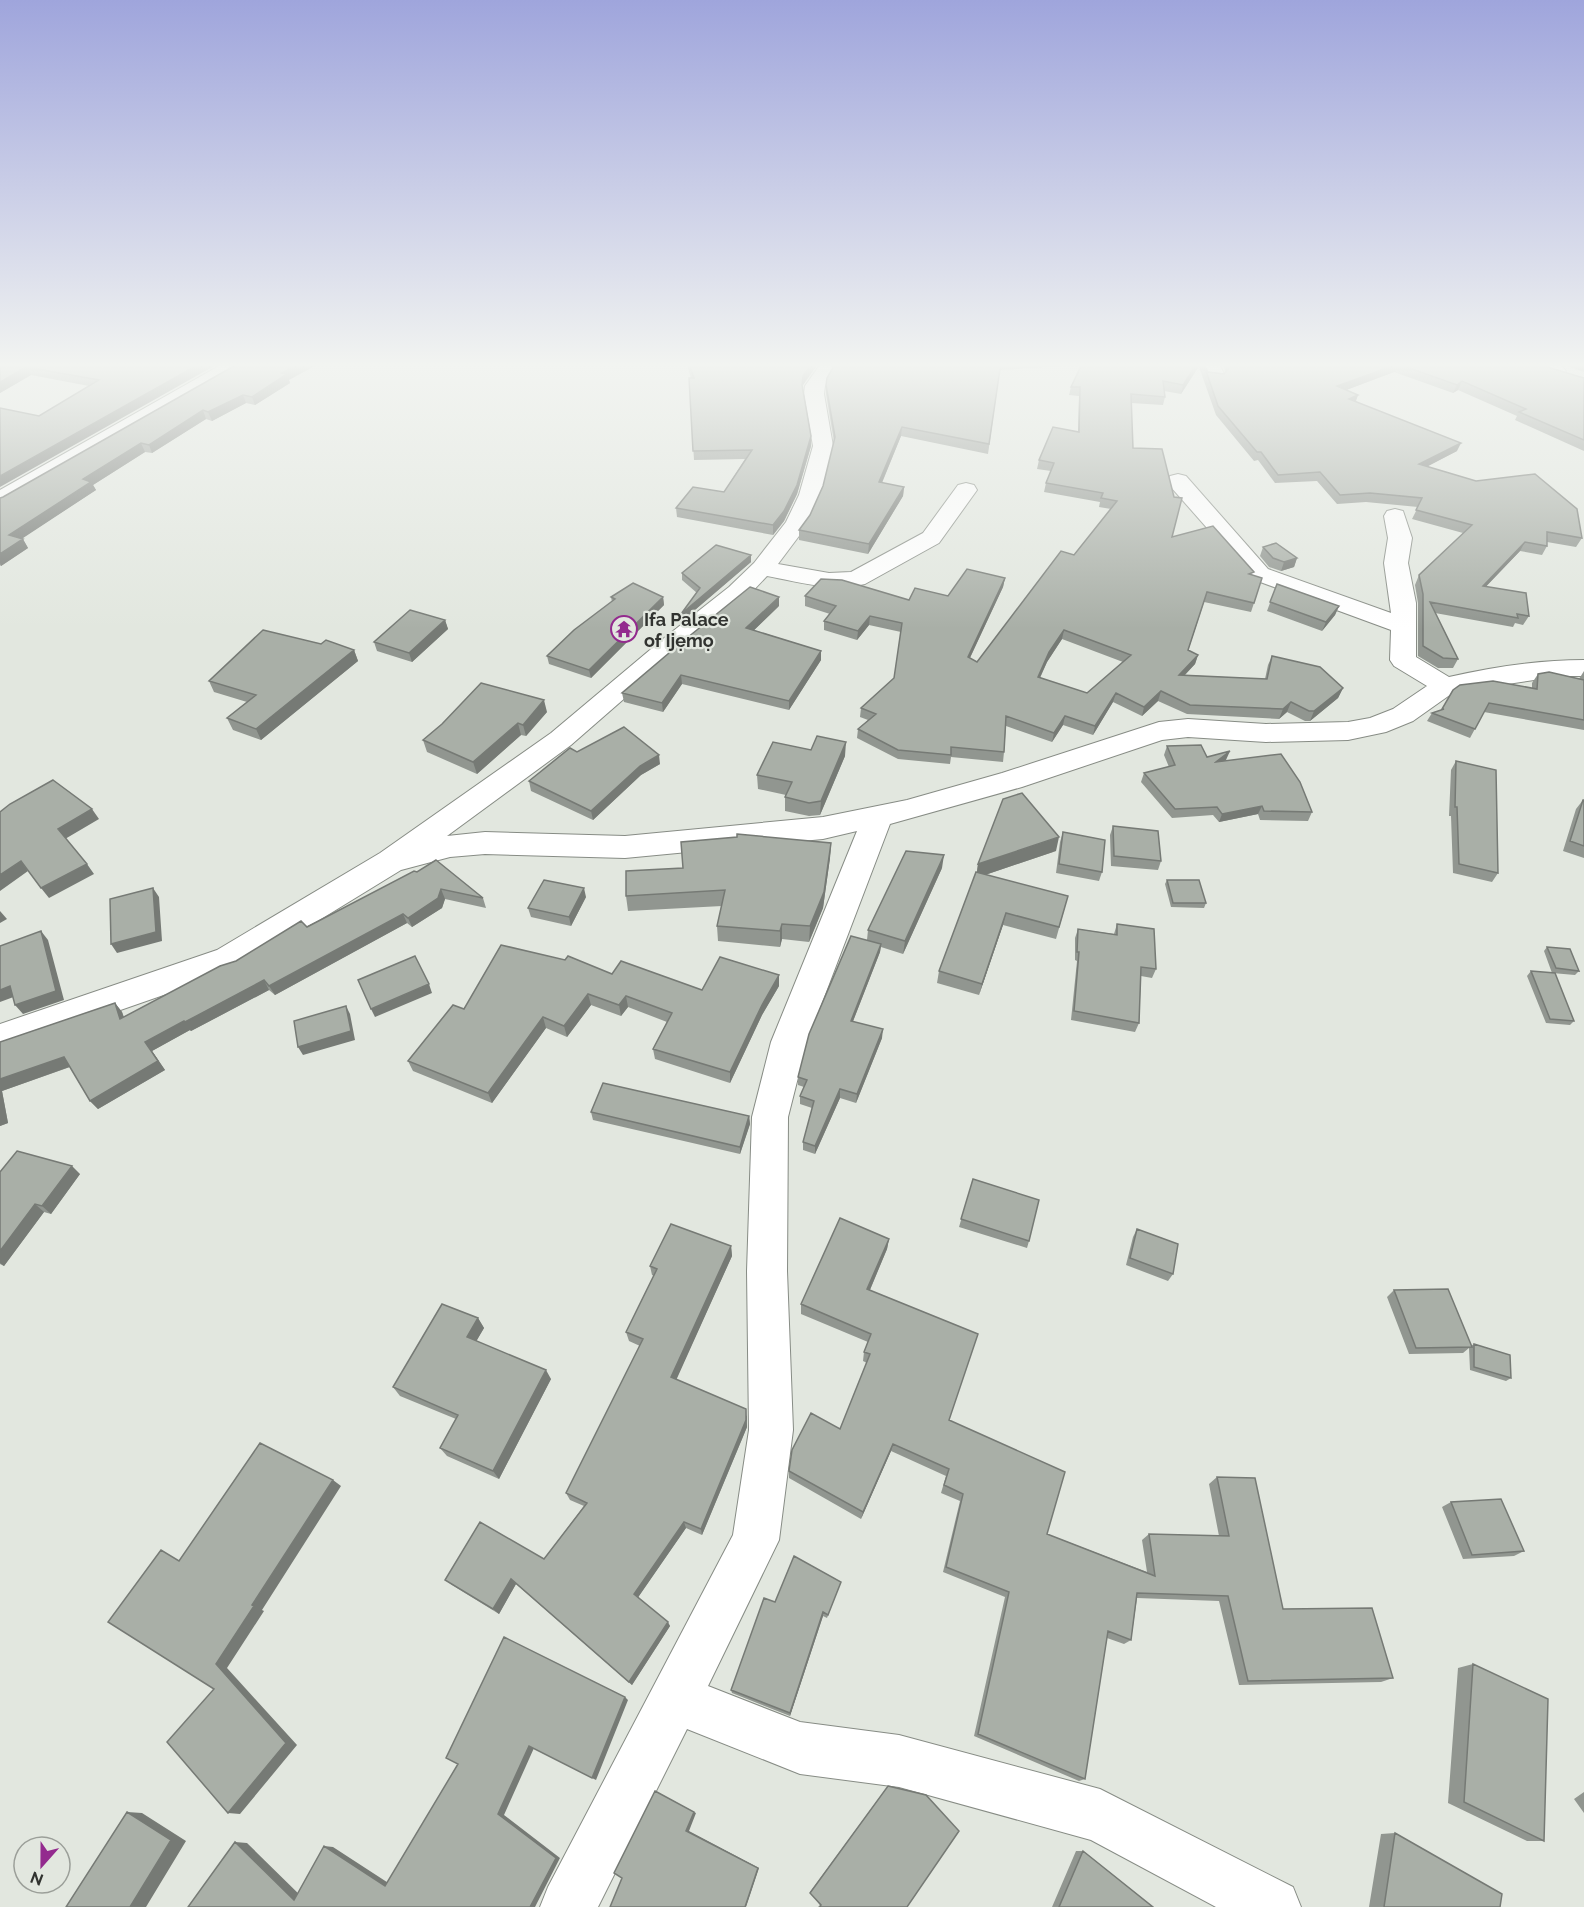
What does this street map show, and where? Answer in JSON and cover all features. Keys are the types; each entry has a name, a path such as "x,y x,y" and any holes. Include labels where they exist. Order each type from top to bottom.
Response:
{"street":[{"path":"0,499 83,451"},
{"path":"0,1038 229,959 391,861 561,739 672,644 738,592 762,568 797,524 810,495 821,451"},
{"path":"1178,481 1260,574 1403,626"},
{"path":"762,568 829,580 856,579 931,538 966,490"},
{"path":"1395,516 1400,538 1396,563 1404,603 1402,660 1445,686"},
{"path":"391,861 450,846 484,843 625,847 823,828 878,816 1012,780 1160,731 1188,728 1266,733 1348,731 1376,726 1403,715 1445,686 1476,679 1562,668 1584,668"},
{"path":"568,1907 756,1540 771,1430 767,1271 770,1117 789,1042 878,816"},
{"path":"675,1699 800,1748 898,1761 1100,1816 1273,1907"}],"building":[{"path":"0,451 45,451 0,476"},
{"path":"84,451 128,451 83,479 91,482 9,535 23,539 0,554 0,498"},
{"path":"751,451 807,451 797,485 784,511 773,525 676,508 693,487 724,492"},
{"path":"832,451 892,451 879,482 904,487 869,544 799,530 810,515 823,486"},
{"path":"1043,451 1162,451 1174,497 1182,498 1172,537 1213,526 1254,572 1249,574 1262,578 1254,603 1207,592 1188,650 1198,655 1179,675 1267,679 1272,656 1320,667 1343,688 1314,711 1309,711 1291,702 1283,709 1190,705 1161,691 1144,707 1116,693 1095,726 1065,716 1054,733 1006,716 1004,752 951,747 951,755 898,750 858,729 876,714 861,708 894,678 902,623 870,616 858,631 824,621 836,606 805,596 821,579 842,580 909,600 915,588 948,596 967,569 1005,578 968,657 977,662 1061,551 1074,555 1117,501 1101,498 1103,493 1046,483 1054,463 1039,460","holes":["1064,630 1131,655 1087,693 1038,677 1049,652"]},
{"path":"1445,451 1419,464 1476,481 1535,474 1577,509 1582,538 1547,532 1547,546 1525,542 1483,586 1526,593 1529,616 1517,614 1518,618 1430,602 1458,659 1443,658 1423,646 1423,594 1419,575 1472,525 1416,510 1422,498 1370,493 1340,495 1320,472 1278,475 1261,452 1257,452"},
{"path":"1276,543 1297,558 1284,562 1273,558 1263,547"},
{"path":"716,545 751,555 681,614 700,588 682,573"},
{"path":"633,583 663,597 589,670 547,656 574,630 615,599 611,597"},
{"path":"1277,584 1339,606 1326,622 1270,602"},
{"path":"750,587 779,597 746,628 821,651 789,701 681,675 662,703 622,693 682,642"},
{"path":"410,610 445,620 409,653 374,642"},
{"path":"263,630 321,644 326,640 354,650 256,729 227,718 256,695 209,681"},
{"path":"1549,672 1584,680 1584,720 1489,703 1475,729 1432,713 1444,709 1442,709 1453,690 1460,685 1493,681 1537,689 1538,674"},
{"path":"481,683 544,700 523,725 518,723 473,762 423,740 442,724"},
{"path":"624,727 659,755 640,766 591,811 529,781 570,748 577,752"},
{"path":"817,736 846,742 821,801 809,803 785,797 792,782 757,775 773,742 811,750"},
{"path":"1201,745 1207,757 1230,751 1216,762 1281,754 1300,782 1312,812 1264,811 1262,806 1222,814 1217,807 1175,809 1144,773 1175,765 1167,746"},
{"path":"1456,761 1496,770 1498,873 1459,864 1457,807 1455,807"},
{"path":"53,780 92,809 58,829 87,864 41,888 21,861 0,875 0,812"},
{"path":"1022,793 1059,837 978,864 1003,799"},
{"path":"1584,800 1584,846 1570,841"},
{"path":"1113,826 1158,831 1161,861 1114,856"},
{"path":"1063,832 1105,840 1102,872 1059,864"},
{"path":"737,834 831,843 824,892 810,926 782,924 780,931 717,926 725,890 626,896 626,871 683,868 681,842 737,837"},
{"path":"906,851 944,855 905,941 868,930"},
{"path":"436,860 483,898 441,889 438,898 408,918 403,914 269,986 264,980 184,1021 145,1042 158,1061 90,1101 64,1057 0,1079 0,1042 115,1003 120,1019 220,966 236,961 301,921 307,927 414,871 417,872"},
{"path":"976,872 1068,896 1059,927 1006,913 982,984 939,971"},
{"path":"544,880 584,888 569,917 528,908"},
{"path":"1167,880 1199,880 1206,903 1173,903"},
{"path":"153,888 156,932 111,944 110,899"},
{"path":"1117,924 1154,929 1156,969 1141,967 1139,1023 1074,1011 1079,952 1077,952 1078,929 1117,935"},
{"path":"41,931 56,991 15,1005 10,986 0,990 0,946"},
{"path":"851,936 881,944 851,1021 883,1029 857,1094 840,1089 815,1146 803,1142 814,1101 800,1096 807,1080 798,1077 809,1034"},
{"path":"501,945 565,960 568,956 612,974 621,961 702,990 720,957 779,975 730,1072 653,1049 672,1013 626,996 619,1005 588,994 564,1026 543,1017 488,1093 408,1061 453,1005 464,1009"},
{"path":"1547,947 1570,949 1579,971 1556,968"},
{"path":"415,956 429,984 371,1009 358,980"},
{"path":"1531,971 1555,973 1574,1021 1550,1019"},
{"path":"346,1006 351,1031 298,1047 294,1021"},
{"path":"603,1083 749,1116 740,1147 591,1112"},
{"path":"17,1151 72,1166 42,1206 35,1204 0,1251 0,1172"},
{"path":"973,1179 1039,1200 1029,1241 961,1219"},
{"path":"840,1218 889,1239 867,1289 978,1334 949,1420 1065,1472 1047,1534 1155,1576 1149,1534 1229,1536 1217,1477 1255,1478 1283,1609 1372,1608 1393,1678 1248,1681 1228,1596 1137,1593 1131,1640 1108,1631 1085,1779 978,1734 1009,1592 946,1567 963,1494 944,1485 949,1469 893,1444 863,1512 789,1471 792,1450 811,1413 840,1429 870,1354 864,1352 871,1334 801,1304"},
{"path":"671,1224 731,1246 671,1377 746,1409 746,1420 701,1529 684,1522 634,1594 668,1622 629,1682 511,1579 493,1609 445,1580 480,1522 544,1559 587,1503 566,1493 643,1339 626,1332 657,1269 650,1266"},
{"path":"1137,1229 1178,1244 1173,1274 1130,1258"},
{"path":"1448,1289 1472,1347 1416,1348 1394,1290"},
{"path":"442,1304 478,1318 467,1337 546,1370 493,1471 440,1448 458,1415 393,1387"},
{"path":"1474,1344 1510,1355 1511,1378 1474,1367"},
{"path":"260,1443 333,1480 216,1664 286,1743 228,1813 167,1742 214,1689 108,1622 161,1550 179,1561"},
{"path":"1501,1499 1524,1551 1472,1555 1451,1502"},
{"path":"794,1556 841,1582 828,1615 823,1612 790,1713 731,1690 764,1598 775,1602"},
{"path":"504,1637 625,1697 592,1778 529,1746 498,1814 556,1858 530,1907 188,1907 235,1842 294,1900 324,1846 385,1886 458,1764 446,1758"},
{"path":"1473,1664 1548,1699 1544,1841 1464,1802"},
{"path":"888,1786 926,1795 959,1831 907,1907 820,1907 821,1905 810,1893"},
{"path":"655,1791 694,1812 686,1831 758,1868 745,1907 610,1907 622,1878 614,1873"},
{"path":"127,1812 171,1840 130,1907 66,1907"},
{"path":"1395,1833 1502,1894 1500,1907 1384,1907"},
{"path":"1083,1851 1153,1907 1059,1907"}],"place":[{"name":"Ifa Palace of Ijẹmọ","path":"624,629"}]}
